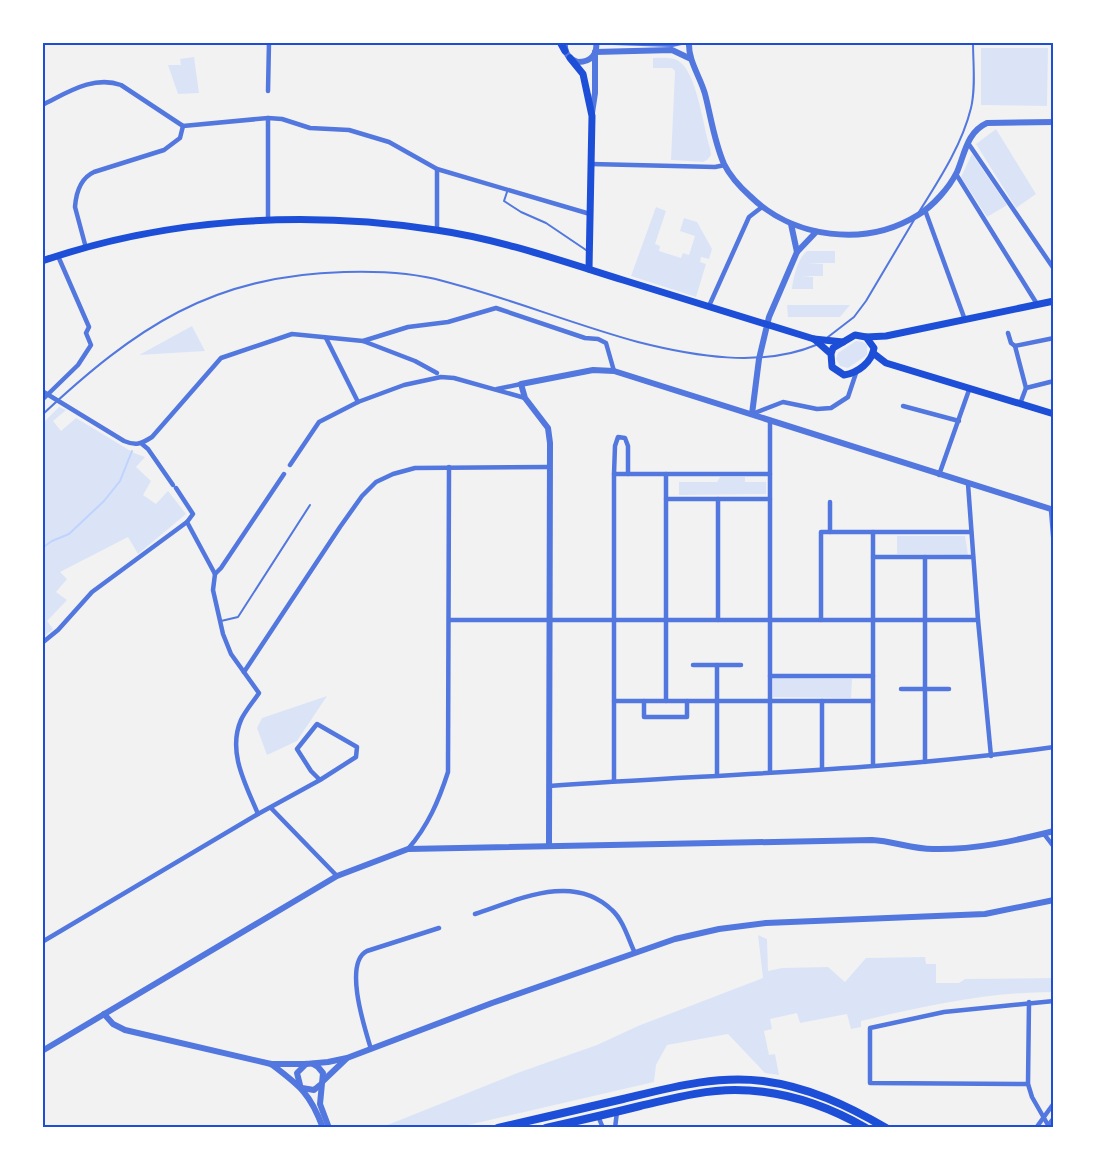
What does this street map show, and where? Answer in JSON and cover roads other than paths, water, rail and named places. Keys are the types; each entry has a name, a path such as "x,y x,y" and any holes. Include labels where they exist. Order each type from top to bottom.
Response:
{"main road":[{"path":"560,42 565,51"},
{"path":"570,58 583,74 592,116 588,269"},
{"path":"42,261 86,248 191,227 268,220 342,220 437,230 480,239 588,269 819,341 843,342"},
{"path":"886,336 874,351 872,358 857,370 844,375 832,367 833,348 855,335 886,336 1054,301"},
{"path":"867,337 874,351 886,363 1054,414"},
{"path":"819,341 831,354"},
{"path":"498,1128 687,1085 734,1080 762,1081 805,1090 846,1106 886,1128"},
{"path":"546,1128 712,1091 761,1092 785,1096 822,1107 866,1128"}],"street":[{"path":"268,91 269,42"},
{"path":"566,42 565,51 574,61 583,62 595,53 672,50 691,59"},
{"path":"592,116 596,42"},
{"path":"613,42 672,44 681,42"},
{"path":"689,42 691,59 705,92 714,136 725,165 745,191 771,214 790,224 816,232 837,235 863,234 894,226 917,216 943,192 956,174 972,134 979,127 987,123 1054,122"},
{"path":"42,105 91,82 109,81 121,85 183,126 268,118 282,119 310,128 349,130 389,142 437,169 590,214"},
{"path":"268,118 268,220"},
{"path":"86,248 75,207 85,178 94,172 164,150 180,138 183,126"},
{"path":"968,143 1054,269"},
{"path":"591,164 716,167 725,165"},
{"path":"437,169 437,230"},
{"path":"956,174 1037,304"},
{"path":"708,307 749,217 762,207"},
{"path":"926,210 965,320"},
{"path":"790,224 797,252"},
{"path":"752,414 764,336 797,252 816,232"},
{"path":"42,399 78,365 91,345 86,333 89,327 58,256"},
{"path":"363,341 408,327 448,322 496,308 606,343 614,371"},
{"path":"1008,333 1011,343 1015,346 1026,388 1020,405"},
{"path":"42,392 134,445 142,444 152,437 221,358 292,334 363,341 415,361 438,373"},
{"path":"326,338 358,402"},
{"path":"1015,346 1054,338"},
{"path":"495,390 593,370 614,371 1053,510 1054,547"},
{"path":"752,414 783,402 817,409 831,408 848,397 857,370"},
{"path":"290,465 319,422 358,402 404,385 441,377 454,378 525,398"},
{"path":"1026,388 1054,381"},
{"path":"521,384 525,398 548,428 550,467 549,846"},
{"path":"939,475 969,390"},
{"path":"903,406 958,421"},
{"path":"770,420 770,772"},
{"path":"614,781 614,474 615,446 618,438 625,438 628,446 628,474"},
{"path":"42,643 58,630 92,592 187,522 193,514 148,449 142,444"},
{"path":"408,849 417,840 439,802 448,772 449,467"},
{"path":"244,672 362,496 376,482 393,474 416,468 550,467"},
{"path":"215,574 284,474"},
{"path":"614,474 770,474"},
{"path":"666,474 666,701"},
{"path":"968,484 991,756"},
{"path":"666,499 770,499"},
{"path":"717,499 717,620"},
{"path":"830,502 830,532"},
{"path":"187,522 215,574 213,591 219,621 231,654 259,693 240,721 234,746 258,814"},
{"path":"821,620 821,532 971,532"},
{"path":"873,532 873,765"},
{"path":"873,557 973,557"},
{"path":"925,557 925,762"},
{"path":"449,620 978,620"},
{"path":"693,665 741,665"},
{"path":"717,665 717,775"},
{"path":"770,676 873,676"},
{"path":"901,689 949,689"},
{"path":"614,701 873,701"},
{"path":"644,701 644,717 687,717 687,701"},
{"path":"822,701 822,769"},
{"path":"42,942 258,814 320,780 356,757 357,747 317,724 297,749 310,771 320,780"},
{"path":"549,786 925,762 1054,747"},
{"path":"271,808 337,876"},
{"path":"42,1051 337,876 408,849 872,840 932,849 998,845 1054,831"},
{"path":"1044,834 1054,847"},
{"path":"475,914 544,892 568,890 581,892 597,898 613,911 634,951"},
{"path":"323,1128 297,1078 297,1073 302,1066 347,1058 634,951 686,936 766,923 972,916 1054,900"},
{"path":"371,1049 356,985 359,958 367,951 439,928"},
{"path":"1028,1084 870,1083 870,1028 944,1012 1054,1001"},
{"path":"1029,1002 1028,1084 1047,1126"},
{"path":"104,1014 113,1024 124,1030 271,1064 309,1064 321,1070 322,1111 329,1128"},
{"path":"271,1064 301,1087 314,1090 347,1058"},
{"path":"1036,1128 1054,1103"},
{"path":"615,1128 617,1112"},
{"path":"598,1116 603,1128"},
{"path":"1047,1126 1054,1118"}],"lane":[{"path":"42,415 101,362 132,338 187,307 231,289 283,278 331,272 376,271 442,280 619,337 683,352 746,358 800,351 854,317 866,301 946,167 971,108 973,42"},
{"path":"508,189 504,201 520,212 546,223 589,252"},
{"path":"219,621 238,617 310,505"}],"waterway":[{"path":"42,548 69,534 104,501 120,481 132,451"}]}
